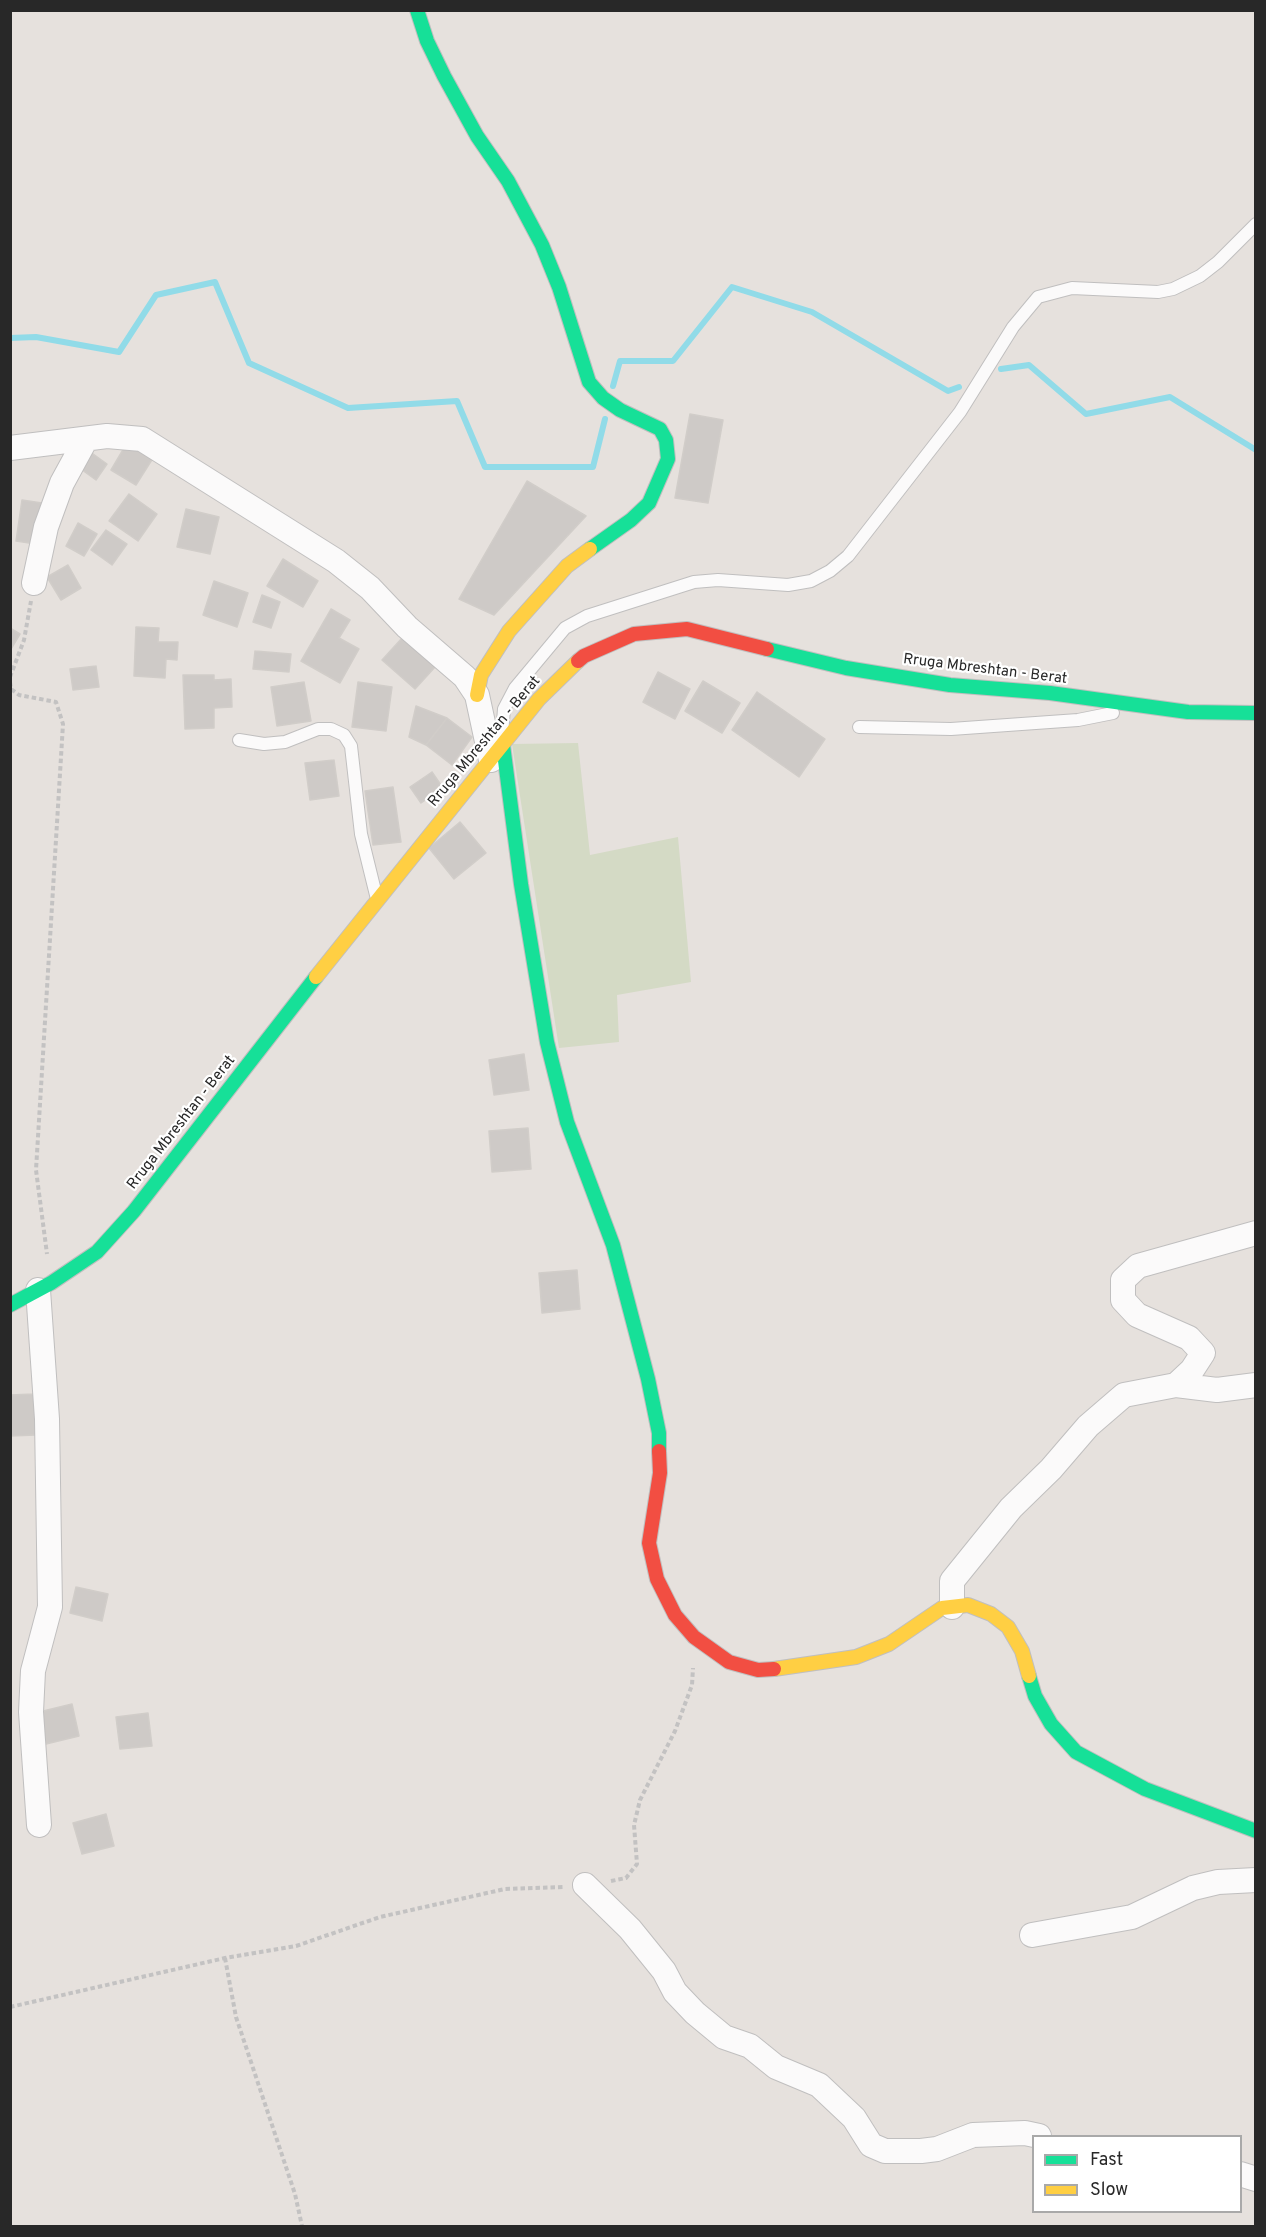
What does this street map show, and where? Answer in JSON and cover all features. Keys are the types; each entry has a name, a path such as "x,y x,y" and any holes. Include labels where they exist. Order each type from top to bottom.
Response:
{"street":[{"path":"417,10 427,40 444,76 477,136 508,181 542,245 559,287 589,382 611,404 660,429 666,440 668,459 649,503 631,520 567,566 509,631 481,675 477,695"},
{"path":"10,448 126,436 142,439 336,561 370,588 407,627 465,677 477,695 497,753 547,1042 567,1122 613,1245 648,1379 659,1433 660,1473 649,1543 657,1579 675,1615 694,1637 729,1662 758,1670 795,1668 856,1657 889,1644 942,1608 968,1605 991,1614 1008,1627 1022,1651 1035,1696 1051,1724 1076,1752 1145,1789 1249,1826 1256,1831"},
{"path":"34,583 46,527 62,483 86,439"},
{"name":"Rruga Mbreshtan - Berat","path":"10,1305 45,1287 97,1252 134,1211 377,899 539,699 584,656 634,634 687,629 846,668 950,685 1050,693 1188,712 1256,713"},
{"path":"1176,1385 1192,1370 1203,1353 1189,1338 1137,1315 1123,1300 1123,1280 1138,1266 1256,1233"},
{"path":"39,1825 31,1713 33,1671 50,1607 45,1287"},
{"path":"952,1607 952,1581 1011,1508 1067,1452 1088,1426 1124,1395 1176,1385 1217,1390 1256,1385"},
{"path":"1032,1935 1132,1917 1193,1888 1218,1882 1256,1880"},
{"path":"585,1885 630,1929 664,1971 675,1992 695,2013 724,2037 750,2046 792,2076 819,2085 854,2118 872,2145 885,2151 921,2151 937,2149 973,2135 1025,2133 1034,2135"}],"lane":[{"path":"497,753 504,709 515,688 566,628 587,616 694,582 718,580 788,585 812,581 830,572 848,556 960,412 1013,327 1038,297 1072,288 1158,292 1173,289 1200,276 1218,262 1256,224"},
{"path":"859,727 951,729 1078,720 1143,707"},
{"path":"239,740 264,744 285,742 318,729 332,729 344,735 351,746 361,834 377,899"}],"path":[{"path":"34,583 24,640 10,680 11,689 19,695 56,702 63,724 36,1170 45,1287"},
{"path":"10,2007 225,1958 296,1946 380,1917 505,1889 585,1885 627,1878 637,1864 634,1825 640,1800 675,1731 692,1685 694,1637"},
{"path":"225,1958 236,2017 295,2194 302,2226"}],"green space":[{"path":"578,743 590,855 678,837 691,982 617,995 619,1042 559,1048 512,744"}],"building":[{"path":"690,414 723,420 708,503 675,498"},
{"path":"127,443 153,458 136,485 111,470"},
{"path":"89,451 107,464 96,480 78,467"},
{"path":"527,481 586,516 494,615 459,599"},
{"path":"129,494 157,514 138,541 109,521"},
{"path":"22,500 42,503 36,544 16,541"},
{"path":"186,509 219,517 210,554 177,547"},
{"path":"78,523 97,534 84,556 66,546"},
{"path":"106,530 127,544 112,565 91,550"},
{"path":"283,559 318,581 303,607 267,586"},
{"path":"68,565 81,588 61,600 47,577"},
{"path":"214,581 248,593 237,627 203,615"},
{"path":"262,595 280,602 271,628 253,622"},
{"path":"331,609 350,620 339,638 359,649 340,683 301,661"},
{"path":"136,627 159,628 158,642 178,642 177,660 166,659 165,678 134,676"},
{"path":"10,628 20,634 11,649 10,649"},
{"path":"403,637 436,666 415,689 382,660"},
{"path":"255,651 291,654 289,672 253,669"},
{"path":"96,666 99,687 73,690 70,669"},
{"path":"658,672 690,689 675,719 643,702"},
{"path":"183,675 214,675 214,680 231,679 232,707 214,708 214,728 185,729"},
{"path":"703,681 740,703 722,733 685,711"},
{"path":"304,682 311,721 277,726 271,687"},
{"path":"358,682 392,687 386,731 352,727"},
{"path":"757,692 825,739 799,777 732,730"},
{"path":"416,706 447,718 426,745 409,737"},
{"path":"447,718 472,737 452,765 426,745"},
{"path":"334,760 339,796 310,800 305,763"},
{"path":"432,772 443,788 421,803 410,787"},
{"path":"393,787 401,842 373,845 365,791"},
{"path":"460,822 486,853 454,879 429,848"},
{"path":"524,1054 529,1090 494,1095 489,1060"},
{"path":"528,1128 531,1169 492,1172 489,1131"},
{"path":"577,1270 580,1309 542,1313 539,1273"},
{"path":"34,1394 36,1435 10,1436 10,1395"},
{"path":"76,1587 108,1594 102,1621 70,1613"},
{"path":"72,1704 79,1736 46,1744 39,1712"},
{"path":"148,1713 152,1746 120,1749 116,1717"},
{"path":"106,1814 114,1846 82,1854 73,1823"}],"waterway":[{"path":"10,338 36,337 119,352 156,295 215,282 249,363 348,408 457,401 485,467 593,467 605,419"},
{"path":"613,386 620,361 673,361 732,287 812,312 948,391 959,387"},
{"path":"1001,369 1029,365 1086,414 1170,397 1256,450"}],"traffic: fast":[{"path":"417,10 427,41 444,76 477,136 508,181 542,245 559,287 589,382 603,398 620,410 660,429 666,440 668,459 649,503 631,520 590,549"},
{"path":"767,649 846,668 950,685 1050,693 1188,712 1256,713"},
{"path":"503,745 521,884 547,1042 567,1122 613,1245 648,1379 659,1433 659,1451"},
{"path":"10,1305 51,1283 97,1252 134,1211 316,977"},
{"path":"1029,1676 1035,1696 1051,1724 1076,1752 1145,1789 1256,1831"}],"traffic: slow":[{"path":"477,695 481,675 509,631 567,566 590,549"},
{"path":"316,977 539,699 578,661"},
{"path":"774,1669 856,1657 889,1644 942,1608 968,1605 991,1614 1008,1627 1022,1651 1029,1676"}],"traffic: jam":[{"path":"578,661 584,656 634,634 687,629 767,649"},
{"path":"659,1451 660,1473 649,1543 657,1579 675,1615 694,1637 729,1662 758,1670 774,1669"}]}
